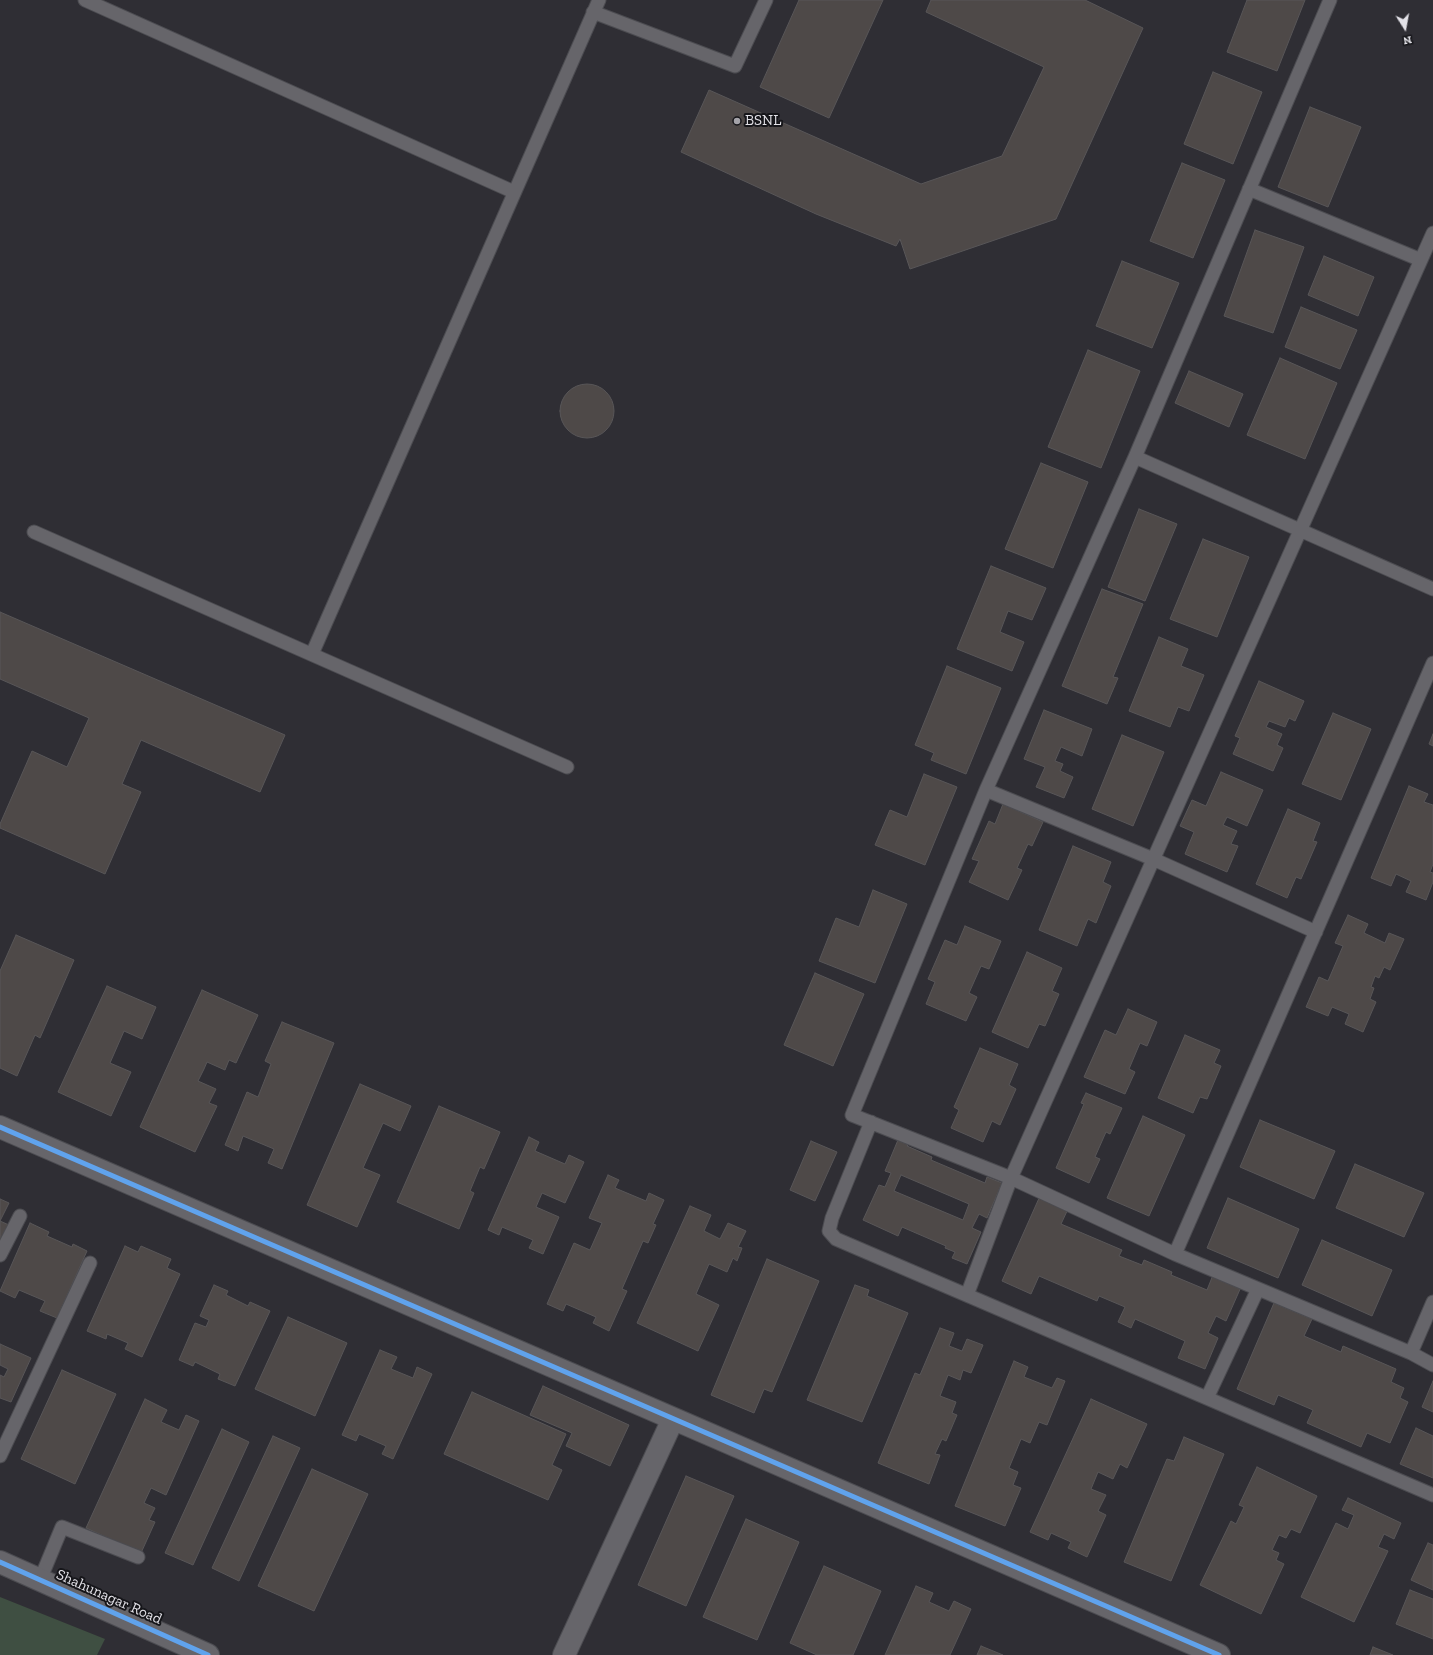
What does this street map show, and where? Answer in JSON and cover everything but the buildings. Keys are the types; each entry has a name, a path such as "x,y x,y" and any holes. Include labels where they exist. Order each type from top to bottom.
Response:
{"street":[{"path":"0,1127 1219,1655"},
{"path":"564,1655 673,1419"},
{"name":"Shahunagar Road","path":"0,1562 208,1655"}],"lane":[{"path":"85,0 514,192"},
{"path":"312,654 599,0"},
{"path":"593,12 735,66 766,0"},
{"path":"1330,0 1134,457 986,790 852,1115 1011,1178 1175,1254 1411,1353 1433,1365"},
{"path":"1249,189 1421,260"},
{"path":"967,1296 1011,1178 1433,233"},
{"path":"1134,457 1433,589"},
{"path":"34,532 567,767"},
{"path":"1175,1254 1433,663"},
{"path":"986,790 1153,859 1316,932"},
{"path":"871,1122 829,1231 836,1239 1433,1495"},
{"path":"0,1255 20,1216"},
{"path":"0,1456 90,1263"},
{"path":"1206,1398 1258,1289"},
{"path":"1411,1353 1433,1302"},
{"path":"40,1580 62,1527 138,1557"}],"green space":[{"path":"0,1597 105,1639 97,1655 0,1655"}],"cycle path":[{"path":"0,1127 1219,1655"},
{"path":"0,1562 208,1655"}],"place":[{"name":"BSNL","path":"737,121"}]}
